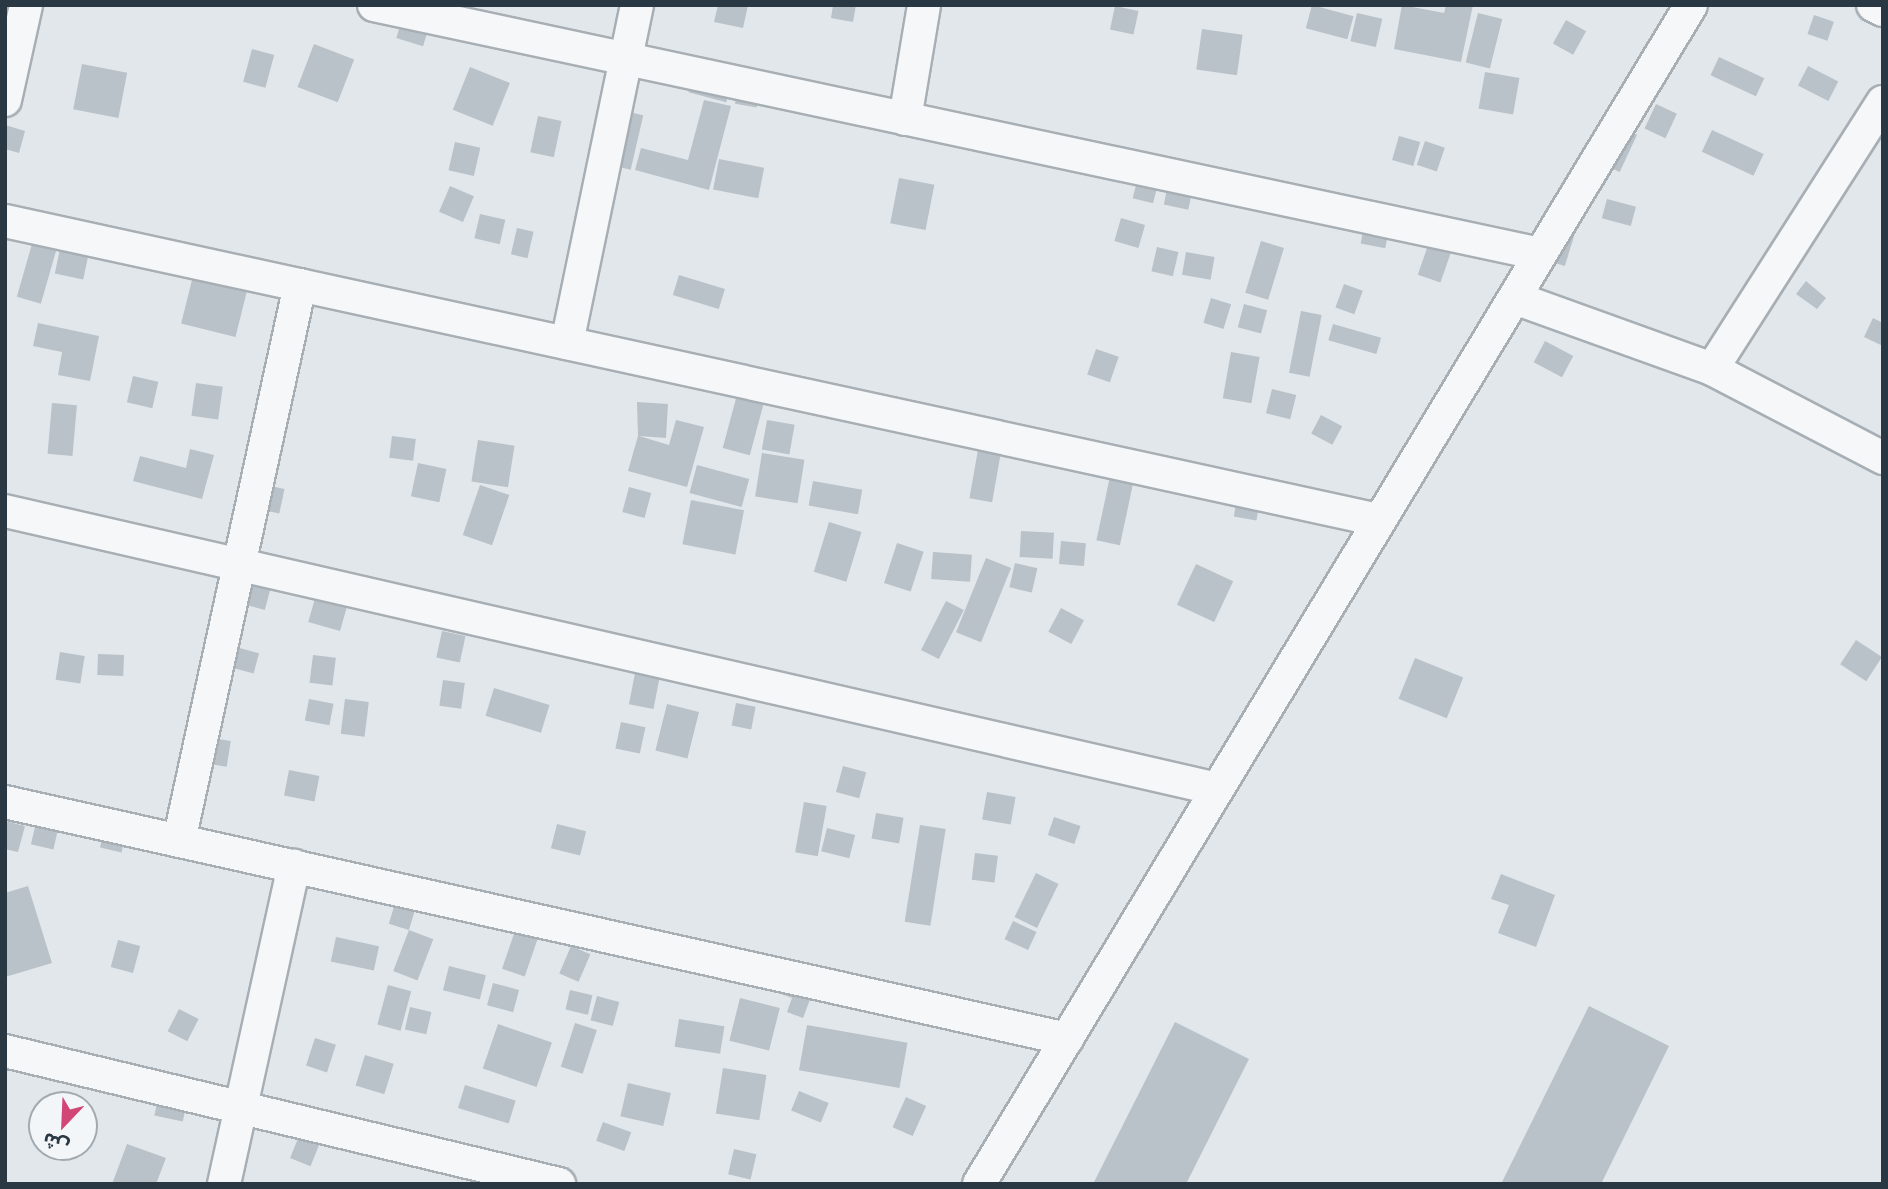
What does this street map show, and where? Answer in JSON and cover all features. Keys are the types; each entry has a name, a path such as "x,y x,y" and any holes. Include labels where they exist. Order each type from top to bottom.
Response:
{"street":[{"path":"5,100 26,5"},
{"path":"374,5 1540,254"},
{"path":"567,343 637,5"},
{"path":"905,119 924,5"},
{"path":"979,1184 1691,5"},
{"path":"1874,5 1883,10"},
{"path":"1712,369 1883,102"},
{"path":"5,220 1379,520"},
{"path":"179,841 300,285"},
{"path":"1515,298 1712,369 1883,458"},
{"path":"5,511 1217,789"},
{"path":"5,802 1066,1039"},
{"path":"224,1184 295,866"},
{"path":"5,1051 559,1184"}],"building":[{"path":"718,5 748,5 743,28 714,22"},
{"path":"833,5 856,5 853,22 831,18"},
{"path":"1312,5 1354,16 1347,39 1306,28"},
{"path":"1402,5 1444,13 1446,5 1473,5 1461,62 1394,49"},
{"path":"1115,6 1138,11 1133,34 1110,29"},
{"path":"1357,13 1382,19 1376,47 1350,41"},
{"path":"1478,13 1502,19 1490,69 1466,62"},
{"path":"1814,15 1834,22 1827,41 1807,34"},
{"path":"403,16 430,24 423,46 396,38"},
{"path":"1566,20 1586,31 1573,55 1553,44"},
{"path":"1202,29 1243,35 1237,75 1196,70"},
{"path":"314,44 354,59 338,102 298,87"},
{"path":"252,49 274,55 265,88 243,82"},
{"path":"1719,57 1764,78 1756,96 1711,75"},
{"path":"82,64 127,73 118,118 73,109"},
{"path":"1808,66 1838,81 1828,101 1798,86"},
{"path":"470,67 510,83 493,126 453,110"},
{"path":"695,68 733,78 726,102 689,92"},
{"path":"1485,72 1519,78 1513,115 1479,108"},
{"path":"739,81 761,85 757,107 735,104"},
{"path":"704,100 731,106 709,190 635,170 641,148 688,160"},
{"path":"1656,104 1677,114 1665,138 1645,128"},
{"path":"616,109 643,115 631,170 603,164"},
{"path":"538,116 561,121 554,157 530,152"},
{"path":"5,125 25,131 19,153 5,149"},
{"path":"1618,126 1637,135 1620,172 1601,163"},
{"path":"1712,130 1764,154 1754,176 1702,152"},
{"path":"1399,136 1420,142 1413,166 1392,160"},
{"path":"1425,141 1445,148 1437,171 1417,165"},
{"path":"455,142 480,148 474,176 448,170"},
{"path":"719,159 764,168 758,198 713,189"},
{"path":"1139,173 1159,178 1153,203 1133,198"},
{"path":"899,178 934,185 926,230 890,223"},
{"path":"1169,180 1193,185 1188,210 1164,204"},
{"path":"450,186 474,196 463,222 439,212"},
{"path":"1607,199 1636,207 1631,226 1602,218"},
{"path":"480,214 505,220 500,244 474,238"},
{"path":"1366,216 1391,221 1385,248 1361,243"},
{"path":"1121,218 1145,225 1138,248 1114,241"},
{"path":"1437,219 1460,227 1440,283 1418,275"},
{"path":"1551,219 1577,227 1565,266 1539,258"},
{"path":"517,228 534,232 527,258 511,254"},
{"path":"1261,241 1284,248 1268,300 1245,293"},
{"path":"32,244 56,251 41,304 17,297"},
{"path":"1157,247 1178,252 1173,276 1151,271"},
{"path":"60,249 88,255 83,279 55,273"},
{"path":"1186,252 1215,257 1211,280 1182,275"},
{"path":"679,275 725,289 719,309 673,295"},
{"path":"193,276 247,290 235,337 181,324"},
{"path":"1806,281 1826,298 1817,309 1796,294"},
{"path":"1344,284 1363,291 1354,314 1335,307"},
{"path":"1211,298 1231,304 1223,329 1203,323"},
{"path":"1244,304 1267,310 1261,333 1238,327"},
{"path":"1301,311 1322,315 1310,377 1289,373"},
{"path":"1873,318 1883,323 1883,346 1864,337"},
{"path":"38,323 99,336 90,381 58,375 62,352 33,346"},
{"path":"1333,324 1381,338 1376,354 1328,340"},
{"path":"1545,341 1573,356 1562,377 1534,362"},
{"path":"1096,349 1119,357 1110,382 1087,375"},
{"path":"1231,352 1260,357 1251,403 1223,398"},
{"path":"133,376 158,382 152,408 127,402"},
{"path":"196,383 223,387 218,419 191,416"},
{"path":"1272,389 1296,395 1290,419 1266,413"},
{"path":"738,391 765,398 750,455 723,448"},
{"path":"637,402 668,404 666,438 639,436 669,445 676,420 704,427 687,487 628,471 638,436"},
{"path":"52,403 77,405 72,456 48,454"},
{"path":"1321,415 1342,426 1332,445 1311,434"},
{"path":"767,420 795,425 789,454 762,450"},
{"path":"392,436 416,439 413,461 389,458"},
{"path":"478,440 515,446 508,487 471,481"},
{"path":"979,444 1002,448 992,502 969,498"},
{"path":"190,449 214,455 202,499 133,481 140,456 186,468"},
{"path":"762,453 804,460 798,503 755,496"},
{"path":"418,463 446,469 439,502 411,496"},
{"path":"697,465 749,479 742,507 689,493"},
{"path":"1112,467 1135,472 1120,545 1096,540"},
{"path":"813,481 862,490 858,514 809,506"},
{"path":"261,484 284,489 279,513 256,508"},
{"path":"480,485 509,495 492,545 463,535"},
{"path":"629,487 651,493 644,518 622,512"},
{"path":"1239,487 1262,491 1256,521 1234,517"},
{"path":"691,500 744,510 735,554 682,544"},
{"path":"829,522 862,532 846,582 814,572"},
{"path":"1021,531 1054,533 1053,559 1020,557"},
{"path":"1061,541 1086,543 1084,566 1059,564"},
{"path":"897,543 924,552 911,592 884,583"},
{"path":"933,552 972,555 970,582 931,579"},
{"path":"986,558 1011,568 981,642 956,632"},
{"path":"1015,563 1037,568 1032,593 1009,587"},
{"path":"1196,564 1233,581 1214,622 1177,605"},
{"path":"242,579 271,587 265,610 236,602"},
{"path":"316,595 348,604 340,631 308,622"},
{"path":"946,601 964,610 939,659 921,650"},
{"path":"1061,608 1084,620 1071,644 1048,632"},
{"path":"442,631 465,636 460,662 436,657"},
{"path":"1856,640 1882,657 1866,681 1840,664"},
{"path":"232,646 259,653 254,674 227,666"},
{"path":"60,652 85,656 80,684 56,680"},
{"path":"98,654 124,655 123,676 97,675"},
{"path":"313,655 336,658 332,686 310,683"},
{"path":"1415,658 1463,677 1447,718 1399,699"},
{"path":"636,668 661,673 653,709 629,704"},
{"path":"443,680 465,683 461,709 439,706"},
{"path":"494,688 549,705 541,733 486,716"},
{"path":"309,699 334,704 329,725 305,721"},
{"path":"345,699 369,702 365,737 341,734"},
{"path":"736,703 756,707 751,729 732,726"},
{"path":"667,704 699,712 687,759 655,751"},
{"path":"621,722 645,727 640,754 615,748"},
{"path":"212,738 231,741 227,767 208,764"},
{"path":"843,766 866,772 859,798 836,792"},
{"path":"289,770 319,776 314,801 284,796"},
{"path":"987,792 1016,797 1011,825 982,820"},
{"path":"804,802 827,806 818,856 795,852"},
{"path":"876,813 904,818 899,843 871,839"},
{"path":"1054,817 1080,826 1074,844 1048,835"},
{"path":"37,818 59,823 53,849 31,844"},
{"path":"5,821 25,826 18,852 5,849"},
{"path":"557,824 586,831 580,856 551,848"},
{"path":"920,825 946,829 930,926 905,922"},
{"path":"105,826 126,831 121,852 100,847"},
{"path":"827,828 855,835 849,858 821,851"},
{"path":"975,853 998,856 995,883 972,880"},
{"path":"1036,873 1058,884 1037,928 1015,917"},
{"path":"1501,874 1555,895 1536,947 1498,933 1509,905 1491,899"},
{"path":"28,886 52,963 5,977 5,893"},
{"path":"397,897 417,903 409,930 389,924"},
{"path":"1013,921 1037,932 1028,950 1005,939"},
{"path":"516,928 539,936 525,976 502,969"},
{"path":"409,930 433,939 418,980 393,971"},
{"path":"336,937 379,946 374,971 331,961"},
{"path":"118,940 140,946 133,973 111,967"},
{"path":"571,946 590,954 579,982 559,974"},
{"path":"449,966 486,975 480,999 443,990"},
{"path":"722,972 817,981 803,1018 787,1012 792,998"},
{"path":"493,983 519,990 513,1012 487,1005"},
{"path":"388,985 411,991 401,1031 377,1025"},
{"path":"570,990 592,995 588,1015 566,1009"},
{"path":"597,996 619,1002 613,1026 591,1020"},
{"path":"740,998 780,1008 769,1051 729,1041"},
{"path":"1589,1006 1669,1046 1601,1184 1501,1184"},
{"path":"410,1007 431,1012 426,1034 405,1029"},
{"path":"179,1009 199,1019 187,1041 168,1031"},
{"path":"679,1019 724,1026 720,1054 675,1047"},
{"path":"1175,1022 1249,1059 1186,1184 1093,1184"},
{"path":"575,1023 597,1030 583,1074 561,1067"},
{"path":"498,1024 552,1043 537,1087 483,1068"},
{"path":"807,1025 907,1043 899,1088 799,1070"},
{"path":"315,1038 336,1045 327,1072 306,1066"},
{"path":"365,1055 394,1064 384,1094 356,1086"},
{"path":"723,1068 766,1075 759,1120 716,1113"},
{"path":"628,1083 671,1093 663,1126 620,1116"},
{"path":"465,1085 516,1100 509,1123 458,1108"},
{"path":"799,1091 829,1103 821,1122 791,1110"},
{"path":"159,1094 187,1100 183,1122 154,1116"},
{"path":"906,1097 926,1106 913,1136 893,1127"},
{"path":"603,1122 631,1132 624,1151 596,1141"},
{"path":"301,1131 321,1139 311,1166 290,1158"},
{"path":"127,1144 166,1158 156,1184 112,1184"},
{"path":"734,1149 756,1154 751,1180 728,1174"}]}
